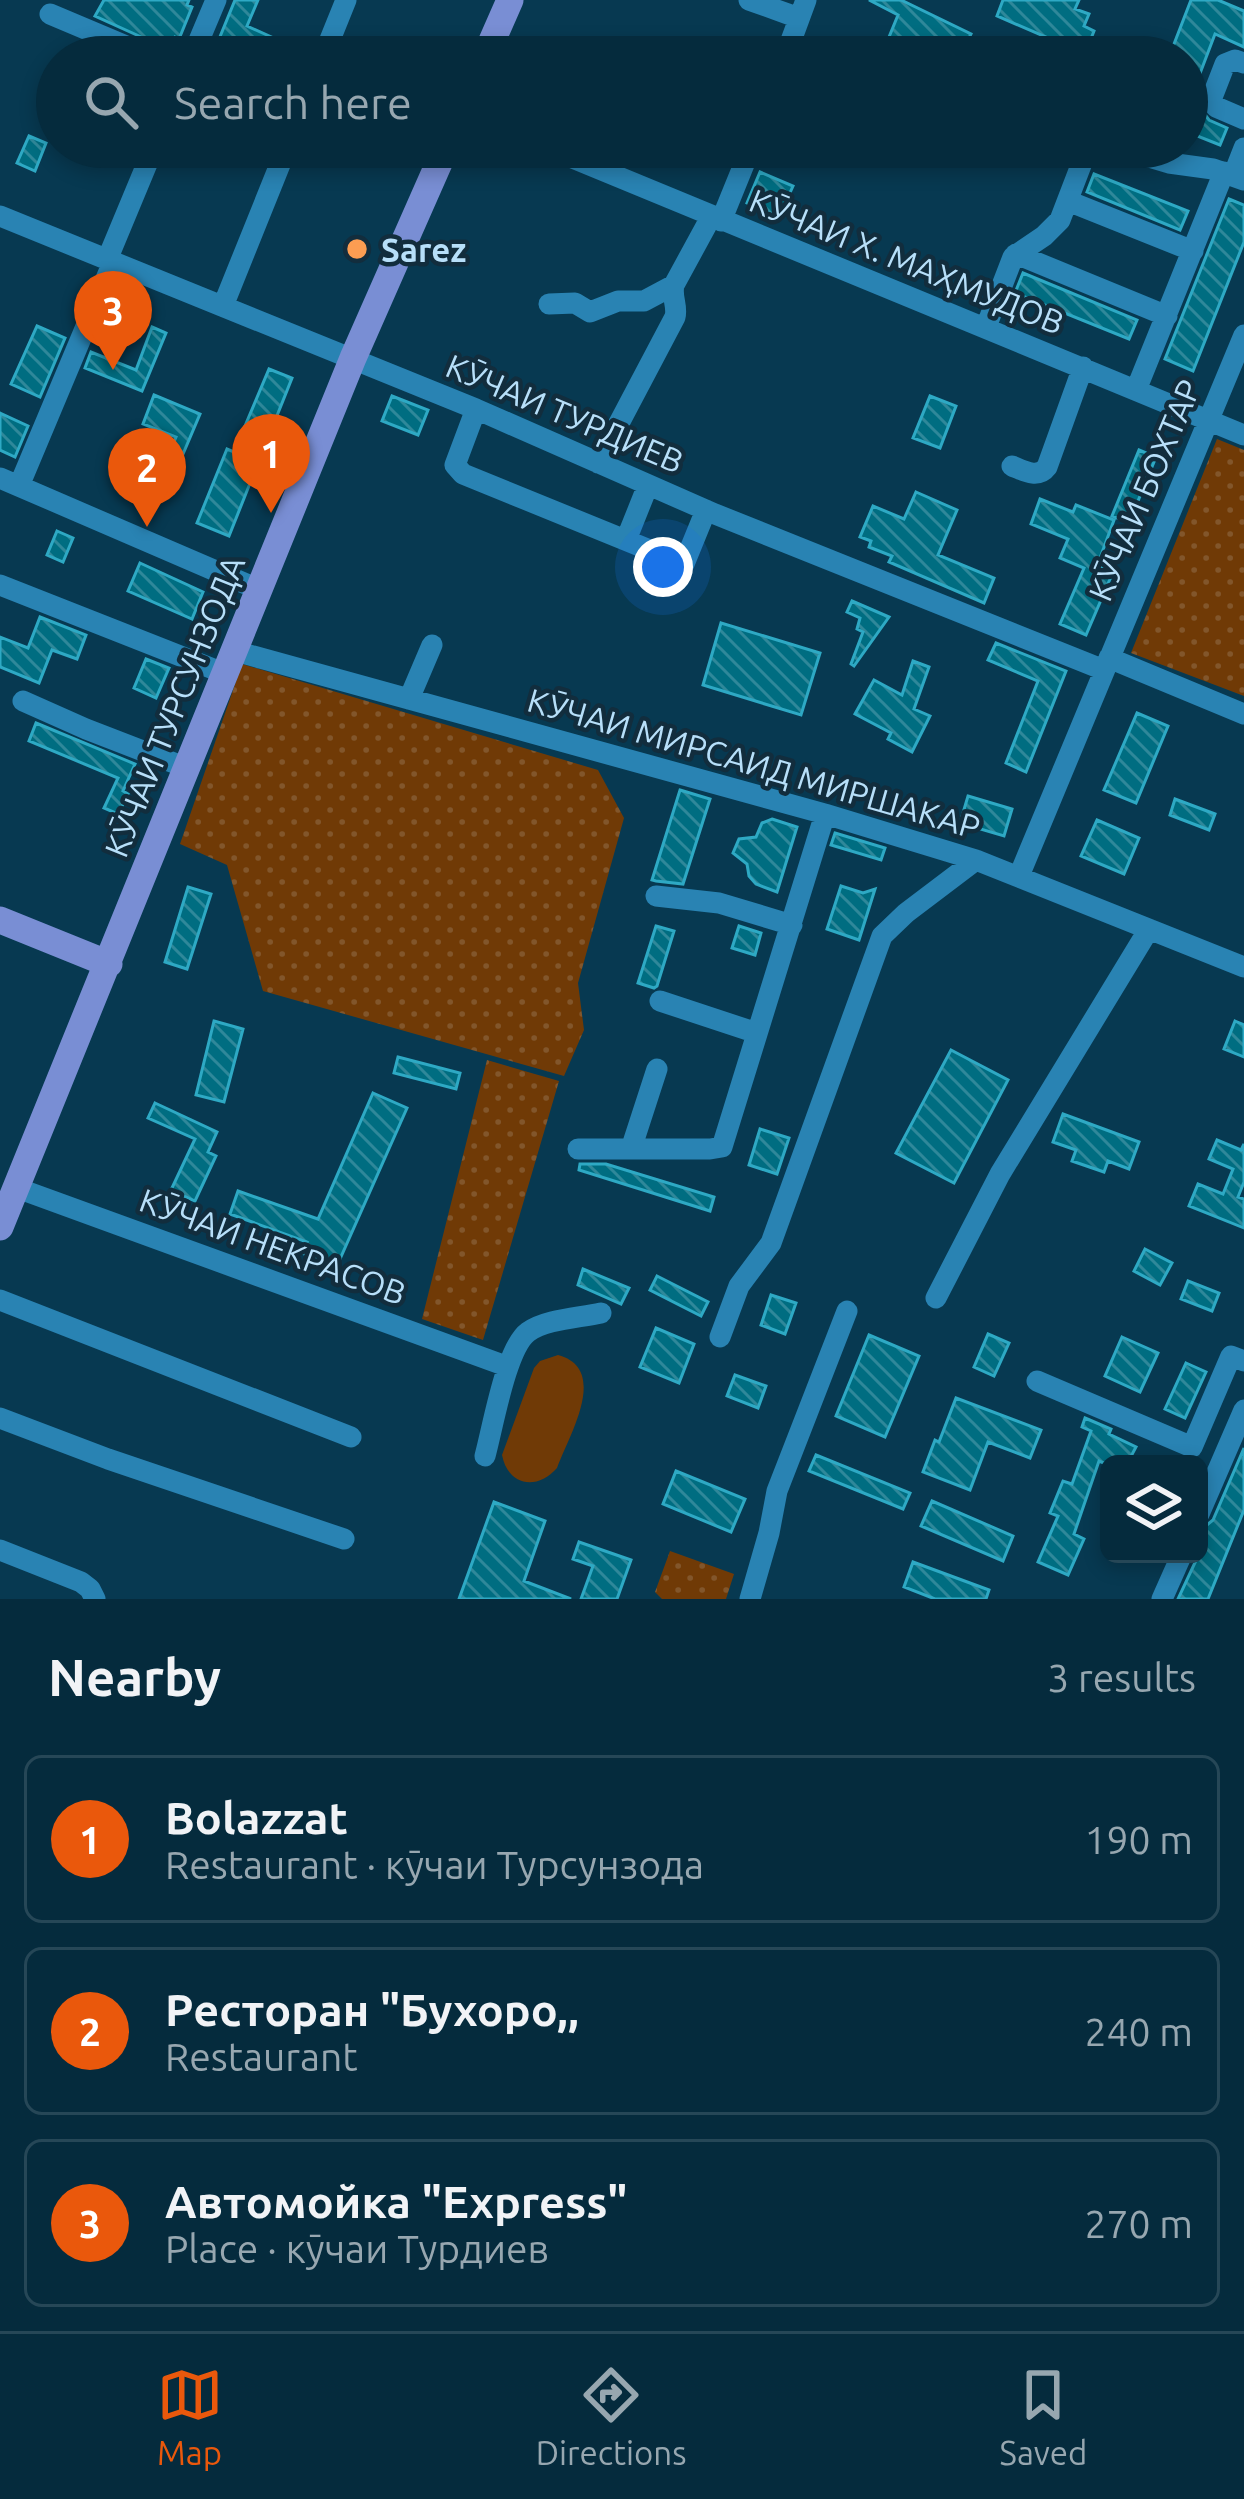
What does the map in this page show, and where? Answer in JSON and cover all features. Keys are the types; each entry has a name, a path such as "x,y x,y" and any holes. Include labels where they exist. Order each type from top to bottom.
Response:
{"main road":[{"path":"494,36 510,0"},
{"name":"КӮЧАИ ТУРСУНЗОДА","path":"0,1227 353,358 437,168"},
{"path":"0,920 109,964"}],"street":[{"path":"201,36 216,0"},
{"path":"331,36 346,0"},
{"path":"749,0 803,9"},
{"path":"50,14 102,36"},
{"path":"1244,64 1235,60 1225,64 1211,100 1244,119"},
{"path":"1136,390 1193,251 1244,148"},
{"path":"146,168 110,261 10,482 260,590"},
{"path":"224,306 279,168"},
{"name":"КӮЧАИ Х. МАҲМУДОВ","path":"596,168 1244,435"},
{"path":"598,463 675,317 674,285 716,219 741,168"},
{"path":"986,327 1016,254 1060,220 1080,168"},
{"path":"1068,200 1193,251"},
{"name":"КӮЧАИ ТУРДИЕВ","path":"0,216 476,409 706,510 1244,714"},
{"path":"1016,254 1167,316"},
{"path":"549,304 575,303 590,312 618,301 644,301 674,285"},
{"name":"КӮЧАИ БОХТАР","path":"1019,876 1244,335"},
{"path":"1012,466 1032,473 1047,467 1083,367"},
{"path":"476,409 457,470 684,563 706,510"},
{"path":"626,540 647,485"},
{"name":"КӮЧАИ МИРСАИД МИРШАКАР","path":"0,586 231,662 409,699 976,860 1244,967"},
{"path":"409,699 432,645"},
{"path":"23,701 187,768"},
{"path":"578,1149 722,1147 825,814"},
{"path":"720,1337 739,1286 771,1243 881,936 976,860"},
{"path":"656,896 719,903 792,926"},
{"path":"936,1298 1000,1174 1149,929"},
{"path":"660,1001 757,1033"},
{"path":"631,1149 657,1069"},
{"name":"КӮЧАИ НЕКРАСОВ","path":"17,1188 506,1366"},
{"path":"0,1300 351,1437"},
{"path":"750,1599 777,1491 847,1311"},
{"path":"485,1456 506,1366 526,1333 601,1313"},
{"path":"1036,1381 1192,1447 1231,1356 1244,1361"},
{"path":"1208,1493 1244,1410"},
{"path":"0,1418 344,1539"},
{"path":"0,1550 80,1582 94,1599"},
{"path":"1162,1599 1178,1563"}],"shaded area":[{"path":"1217,439 1244,450 1244,696 1131,653"},
{"path":"242,664 598,770 624,818 578,983 584,1030 564,1076 263,991 227,865 180,844"},
{"path":"487,1060 559,1081 483,1340 422,1319"},
{"path":"558,1355 581,1374 582,1404 557,1468 541,1480 524,1482 510,1473 502,1455 534,1368"},
{"path":"670,1551 734,1574 726,1599 662,1599 655,1592"}],"building":[{"path":"104,0 189,0 187,5 192,7 180,36 139,36 95,16"},
{"path":"235,0 258,0 247,26 269,36 220,36"},
{"path":"869,0 901,0 971,34 889,36 898,15"},
{"path":"1003,0 1079,0 1075,9 1089,14 1084,26 1094,31 1092,36 1043,36 997,16"},
{"path":"1191,0 1218,0 1244,11 1244,47 1215,34 1208,52 1208,36 1177,36"},
{"path":"1208,119 1227,128 1220,145 1208,140"},
{"path":"29,136 36,139 35,171 17,163"},
{"path":"760,172 793,186 779,217 747,203"},
{"path":"1094,174 1188,211 1180,230 1087,192"},
{"path":"1229,199 1244,205 1244,242 1193,371 1165,359"},
{"path":"1023,273 1137,320 1129,339 1015,293"},
{"path":"37,326 65,338 40,397 11,384"},
{"path":"152,327 166,333 142,391 85,368 91,352 136,370"},
{"path":"269,369 292,378 229,536 197,523 227,449 234,452"},
{"path":"154,395 200,414 183,454 171,449 176,437 143,424"},
{"path":"392,396 428,410 418,435 382,421"},
{"path":"930,396 956,406 940,448 913,438"},
{"path":"0,413 28,426 15,457 0,450"},
{"path":"1139,450 1156,457 1129,523 1112,516"},
{"path":"158,456 169,460 152,503 140,498"},
{"path":"916,492 957,510 938,555 994,578 984,603 889,562 892,556 869,547 871,541 860,537 873,506 904,519"},
{"path":"1040,499 1073,512 1076,505 1114,520 1097,566 1113,572 1086,635 1060,624 1084,568 1060,558 1068,539 1031,524"},
{"path":"57,531 73,538 63,562 47,555"},
{"path":"140,563 203,592 192,619 128,591"},
{"path":"852,601 889,617 854,666 863,632 857,629 860,618 847,612"},
{"path":"40,617 86,635 77,659 52,650 39,683 0,667 0,637 28,648"},
{"path":"721,623 820,653 801,715 703,685"},
{"path":"996,643 1066,671 1026,772 1006,763 1038,681 988,660"},
{"path":"146,659 169,668 156,698 134,688"},
{"path":"913,661 929,667 914,709 930,716 912,752 888,739 891,733 855,714 874,680 902,695"},
{"path":"1137,713 1168,726 1136,803 1104,790"},
{"path":"36,723 135,764 118,814 104,808 118,778 29,741"},
{"path":"680,790 710,799 683,884 652,880"},
{"path":"968,796 1012,809 1004,836 960,823"},
{"path":"1175,799 1215,814 1209,830 1170,815"},
{"path":"772,819 797,827 777,892 756,884 747,864 733,853 739,839 756,837 762,823"},
{"path":"1097,820 1139,838 1124,874 1081,856"},
{"path":"835,833 885,848 881,860 831,845"},
{"path":"841,886 863,893 875,889 859,940 827,929"},
{"path":"188,887 211,894 187,969 165,962"},
{"path":"656,926 674,931 654,988 638,983"},
{"path":"739,926 761,933 755,955 732,948"},
{"path":"214,1021 243,1029 224,1102 196,1095"},
{"path":"1235,1021 1244,1025 1244,1057 1224,1049"},
{"path":"951,1050 1008,1080 954,1183 896,1153"},
{"path":"398,1057 460,1073 456,1089 394,1073"},
{"path":"373,1093 407,1108 336,1268 302,1253 307,1242 230,1214 238,1191 318,1219"},
{"path":"155,1103 217,1132 208,1152 216,1156 195,1201 171,1190 195,1139 148,1118"},
{"path":"1063,1114 1139,1142 1129,1169 1108,1161 1104,1172 1072,1161 1076,1150 1053,1142"},
{"path":"760,1129 789,1138 777,1174 749,1165"},
{"path":"1217,1140 1241,1150 1244,1144 1244,1182 1238,1197 1244,1199 1244,1228 1189,1206 1198,1184 1223,1194 1233,1169 1209,1159"},
{"path":"580,1164 606,1164 714,1197 710,1211 579,1170"},
{"path":"1145,1249 1172,1263 1160,1285 1134,1271"},
{"path":"583,1269 629,1288 621,1304 578,1285"},
{"path":"657,1276 708,1302 701,1316 650,1290"},
{"path":"1188,1281 1219,1293 1212,1311 1181,1299"},
{"path":"771,1295 796,1303 785,1334 761,1325"},
{"path":"656,1328 694,1344 679,1383 640,1367"},
{"path":"988,1334 1009,1343 994,1376 974,1367"},
{"path":"869,1335 919,1356 885,1437 836,1416"},
{"path":"1122,1337 1158,1353 1140,1392 1105,1376"},
{"path":"1186,1363 1206,1372 1185,1418 1165,1409"},
{"path":"735,1375 766,1386 758,1408 727,1396"},
{"path":"956,1398 1041,1430 1030,1458 988,1442 970,1490 923,1472"},
{"path":"1085,1418 1136,1447 1132,1455 1100,1455 1074,1534 1084,1539 1068,1575 1038,1562 1058,1516 1050,1513 1063,1481 1072,1484 1091,1431 1082,1427"},
{"path":"1244,1448 1244,1510 1208,1599 1178,1599 1195,1563 1208,1563 1208,1524"},
{"path":"816,1455 910,1493 903,1509 809,1471"},
{"path":"676,1471 745,1499 731,1532 663,1504"},
{"path":"932,1501 1013,1536 1003,1561 921,1526"},
{"path":"494,1502 545,1521 524,1581 571,1599 459,1599"},
{"path":"579,1542 631,1560 617,1599 581,1599 593,1566 573,1559"},
{"path":"913,1562 989,1590 986,1599 935,1599 904,1587"}],"place":[{"name":"Sarez","path":"357,249"},
{"name":"Автомойка \"Express\"","path":"113,370"},
{"name":"Bolazzat","path":"271,513"},
{"name":"Ресторан \"Бухоро,,","path":"147,527"}]}
